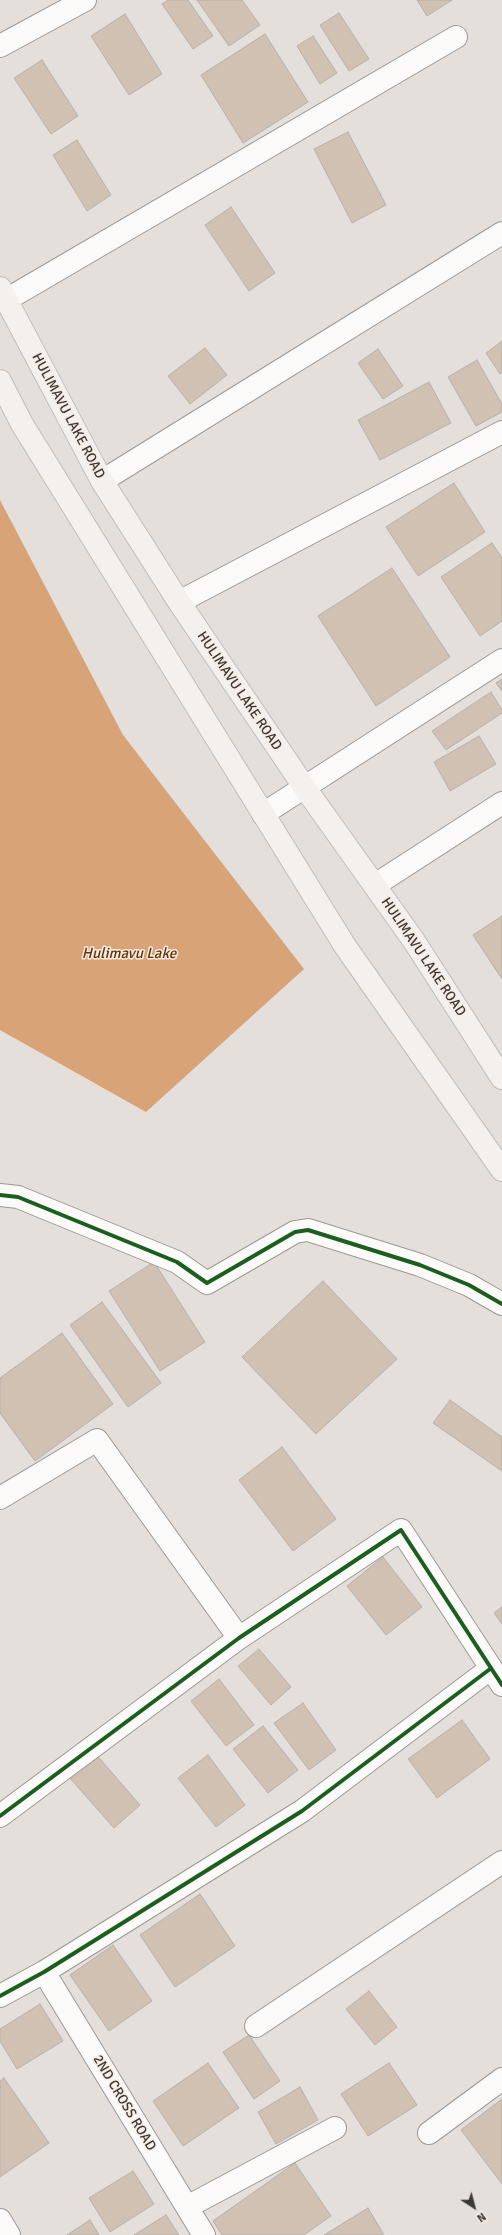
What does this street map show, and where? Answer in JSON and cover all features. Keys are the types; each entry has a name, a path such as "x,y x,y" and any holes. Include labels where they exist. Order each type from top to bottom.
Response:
{"main road":[{"name":"HULIMAVU LAKE ROAD","path":"3,294 102,481 179,602 305,788 414,941 502,1078"},
{"path":"0,381 22,424 345,946 502,1170"}],"street":[{"path":"0,46 85,0"},
{"path":"3,294 456,37"},
{"path":"102,481 502,233"},
{"path":"179,602 502,432"},
{"path":"263,814 502,660"},
{"path":"375,885 502,803"},
{"path":"0,1195 18,1197 177,1262 207,1283 295,1232 308,1230 420,1265 469,1285 502,1304"},
{"path":"0,1498 97,1440 239,1638"},
{"path":"0,1816 239,1638 401,1530 496,1677 302,1811 44,1972 0,1996"},
{"path":"256,2026 502,1862"},
{"name":"2ND CROSS ROAD","path":"44,1972 204,2235"},
{"path":"429,2133 502,2079"},
{"path":"187,2207 336,2128"},
{"path":"0,2220 9,2235"}],"water":[{"name":"Hulimavu Lake","path":"0,500 123,735 304,969 146,1112 0,1030"}],"building":[{"path":"168,0 188,0 213,36 193,49 162,4"},
{"path":"197,0 242,0 260,25 229,46"},
{"path":"417,0 452,0 427,16"},
{"path":"339,13 369,59 349,71 320,25"},
{"path":"125,14 162,74 129,95 91,36"},
{"path":"265,34 308,102 243,143 201,75"},
{"path":"313,36 337,73 320,84 297,46"},
{"path":"42,60 78,116 51,134 14,78"},
{"path":"348,132 386,205 352,223 314,149"},
{"path":"77,140 111,195 87,211 53,155"},
{"path":"231,207 275,273 249,291 205,225"},
{"path":"502,341 502,372 500,374 486,353"},
{"path":"205,348 227,375 190,404 168,376"},
{"path":"378,349 403,386 383,399 358,363"},
{"path":"477,360 502,404 502,412 476,426 448,377"},
{"path":"429,382 451,423 380,460 358,420"},
{"path":"454,483 485,532 418,576 386,527"},
{"path":"492,543 502,558 502,621 480,636 441,577"},
{"path":"392,568 450,657 376,706 318,616"},
{"path":"502,679 502,691 496,683"},
{"path":"491,692 502,710 502,713 446,750 432,731"},
{"path":"479,736 496,764 450,791 434,762"},
{"path":"502,916 502,979 473,935"},
{"path":"154,1262 205,1342 160,1371 109,1291"},
{"path":"323,1281 397,1359 316,1434 242,1357"},
{"path":"102,1302 161,1383 128,1407 70,1325"},
{"path":"62,1333 113,1404 35,1461 0,1413 0,1378"},
{"path":"450,1400 502,1437 502,1471 433,1423"},
{"path":"282,1447 336,1519 293,1551 239,1480"},
{"path":"383,1557 422,1607 386,1635 347,1586"},
{"path":"502,1607 502,1624 494,1613"},
{"path":"259,1649 291,1687 271,1705 238,1666"},
{"path":"219,1679 254,1725 226,1746 191,1701"},
{"path":"303,1703 336,1750 309,1770 274,1723"},
{"path":"462,1720 490,1759 437,1798 408,1759"},
{"path":"263,1726 298,1770 268,1793 233,1749"},
{"path":"94,1752 140,1805 114,1828 68,1776"},
{"path":"208,1755 245,1805 216,1827 178,1778"},
{"path":"200,1894 235,1946 175,1987 140,1935"},
{"path":"113,1945 152,2001 109,2031 70,1975"},
{"path":"369,1991 397,2027 375,2045 346,2009"},
{"path":"40,2004 63,2041 17,2069 0,2041 0,2029"},
{"path":"249,2035 280,2081 254,2099 223,2052"},
{"path":"208,2063 239,2108 183,2146 153,2101"},
{"path":"389,2063 417,2105 368,2136 341,2094"},
{"path":"4,2078 49,2143 0,2177 0,2081"},
{"path":"300,2087 318,2120 276,2144 258,2112"},
{"path":"502,2099 502,2184 461,2130"},
{"path":"295,2163 331,2216 304,2235 222,2235 213,2221"},
{"path":"133,2171 154,2204 110,2232 89,2198"},
{"path":"368,2208 384,2235 324,2235"},
{"path":"166,2215 179,2235 134,2235"},
{"path":"90,2220 99,2235 67,2235"}],"cycle path":[{"path":"0,1195 18,1197 177,1262 207,1283 295,1232 308,1230 420,1265 469,1285 502,1304"},
{"path":"0,1816 239,1638 401,1530 502,1685"},
{"path":"0,1996 44,1972 302,1811 490,1669"}]}
